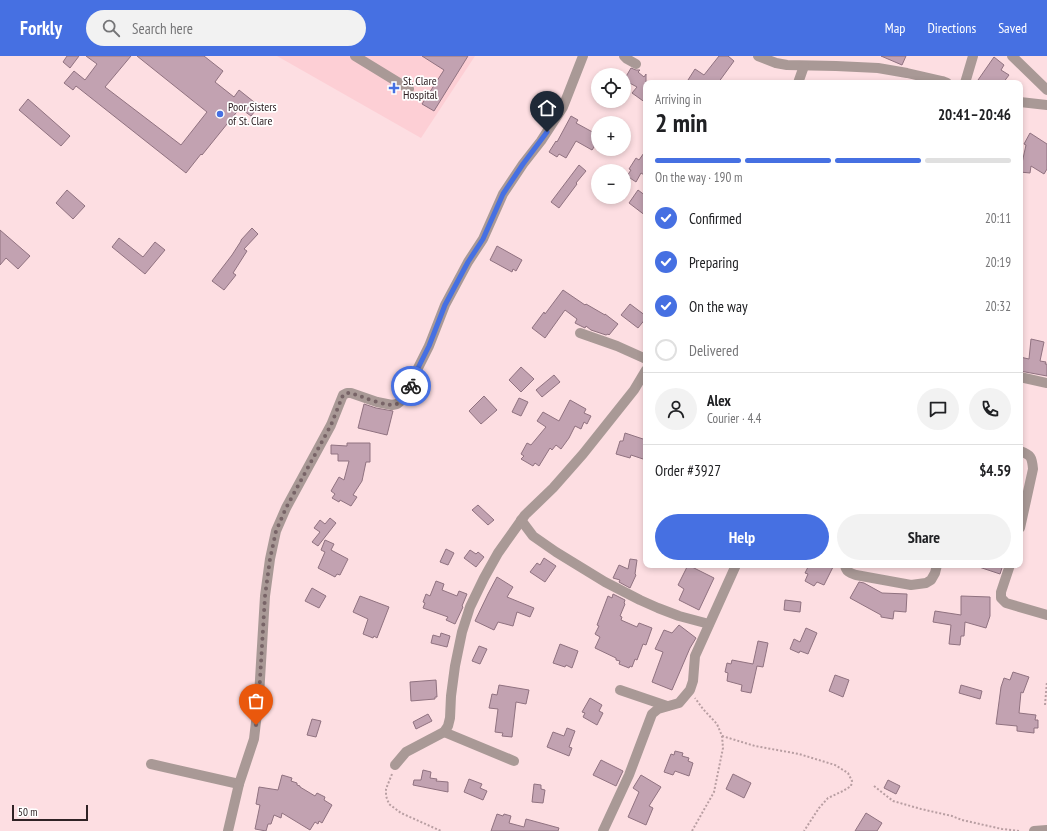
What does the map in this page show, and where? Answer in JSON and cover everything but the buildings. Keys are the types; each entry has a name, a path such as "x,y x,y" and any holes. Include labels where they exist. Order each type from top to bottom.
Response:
{"street":[{"path":"355,56 409,89"},
{"path":"228,831 239,784 254,739 259,696 265,596 268,574 276,531 286,508 331,425 343,395 351,393 377,402 392,405 397,404 406,397 414,376 429,346 445,305 468,262 483,239 503,194 563,107 583,56"},
{"path":"624,56 636,64"},
{"path":"758,56 776,63 787,65 878,68 938,80"},
{"path":"966,80 973,56"},
{"path":"1012,56 1047,90"},
{"path":"799,80 804,66"},
{"path":"1023,102 1047,105"},
{"path":"580,334 617,346 643,358"},
{"path":"395,765 406,752 444,732 448,726 454,666 462,632 470,607 498,554 525,514 553,488 583,454 634,390 643,375"},
{"path":"1023,378 1047,383"},
{"path":"1023,452 1028,454 1032,459 1033,468 1023,514"},
{"path":"521,520 533,536 605,582 658,608 691,620 709,624"},
{"path":"603,831 629,775 652,714 658,709 678,703 690,690 693,681 694,656 735,568"},
{"path":"846,568 848,572 856,575 911,585 926,583 931,580 936,573 937,568"},
{"path":"1009,568 1000,592 1001,598 1006,603 1047,615"},
{"path":"620,690 668,706"},
{"path":"444,732 514,761"},
{"path":"151,764 239,784"},
{"path":"1034,831 1047,830"}],"path":[{"path":"1045,705 1047,681"},
{"path":"690,690 703,709 717,724 722,736 723,748 714,792 692,831"},
{"path":"722,736 755,746 799,754 835,765 848,773 852,780 851,786 828,798 819,808 804,831"},
{"path":"395,765 386,789 386,796 389,804 401,813 441,831"},
{"path":"874,786 893,801 952,816 962,820 1002,829 1019,831"}],"shaded area":[{"name":"St. Clare Hospital","path":"277,56 475,56 421,138"}],"way so far":[{"path":"256,725 265,596 270,559 276,531 286,508 331,425 343,395 351,393 377,402 392,405 402,401 406,397 411,386"}],"place":[{"name":"St. Clare Hospital","path":"394,88"},
{"name":"Poor Sisters of St. Clare","path":"220,114"}],"route":[{"path":"411,386 445,305 468,262 483,239 498,203 523,164 547,132"}]}
